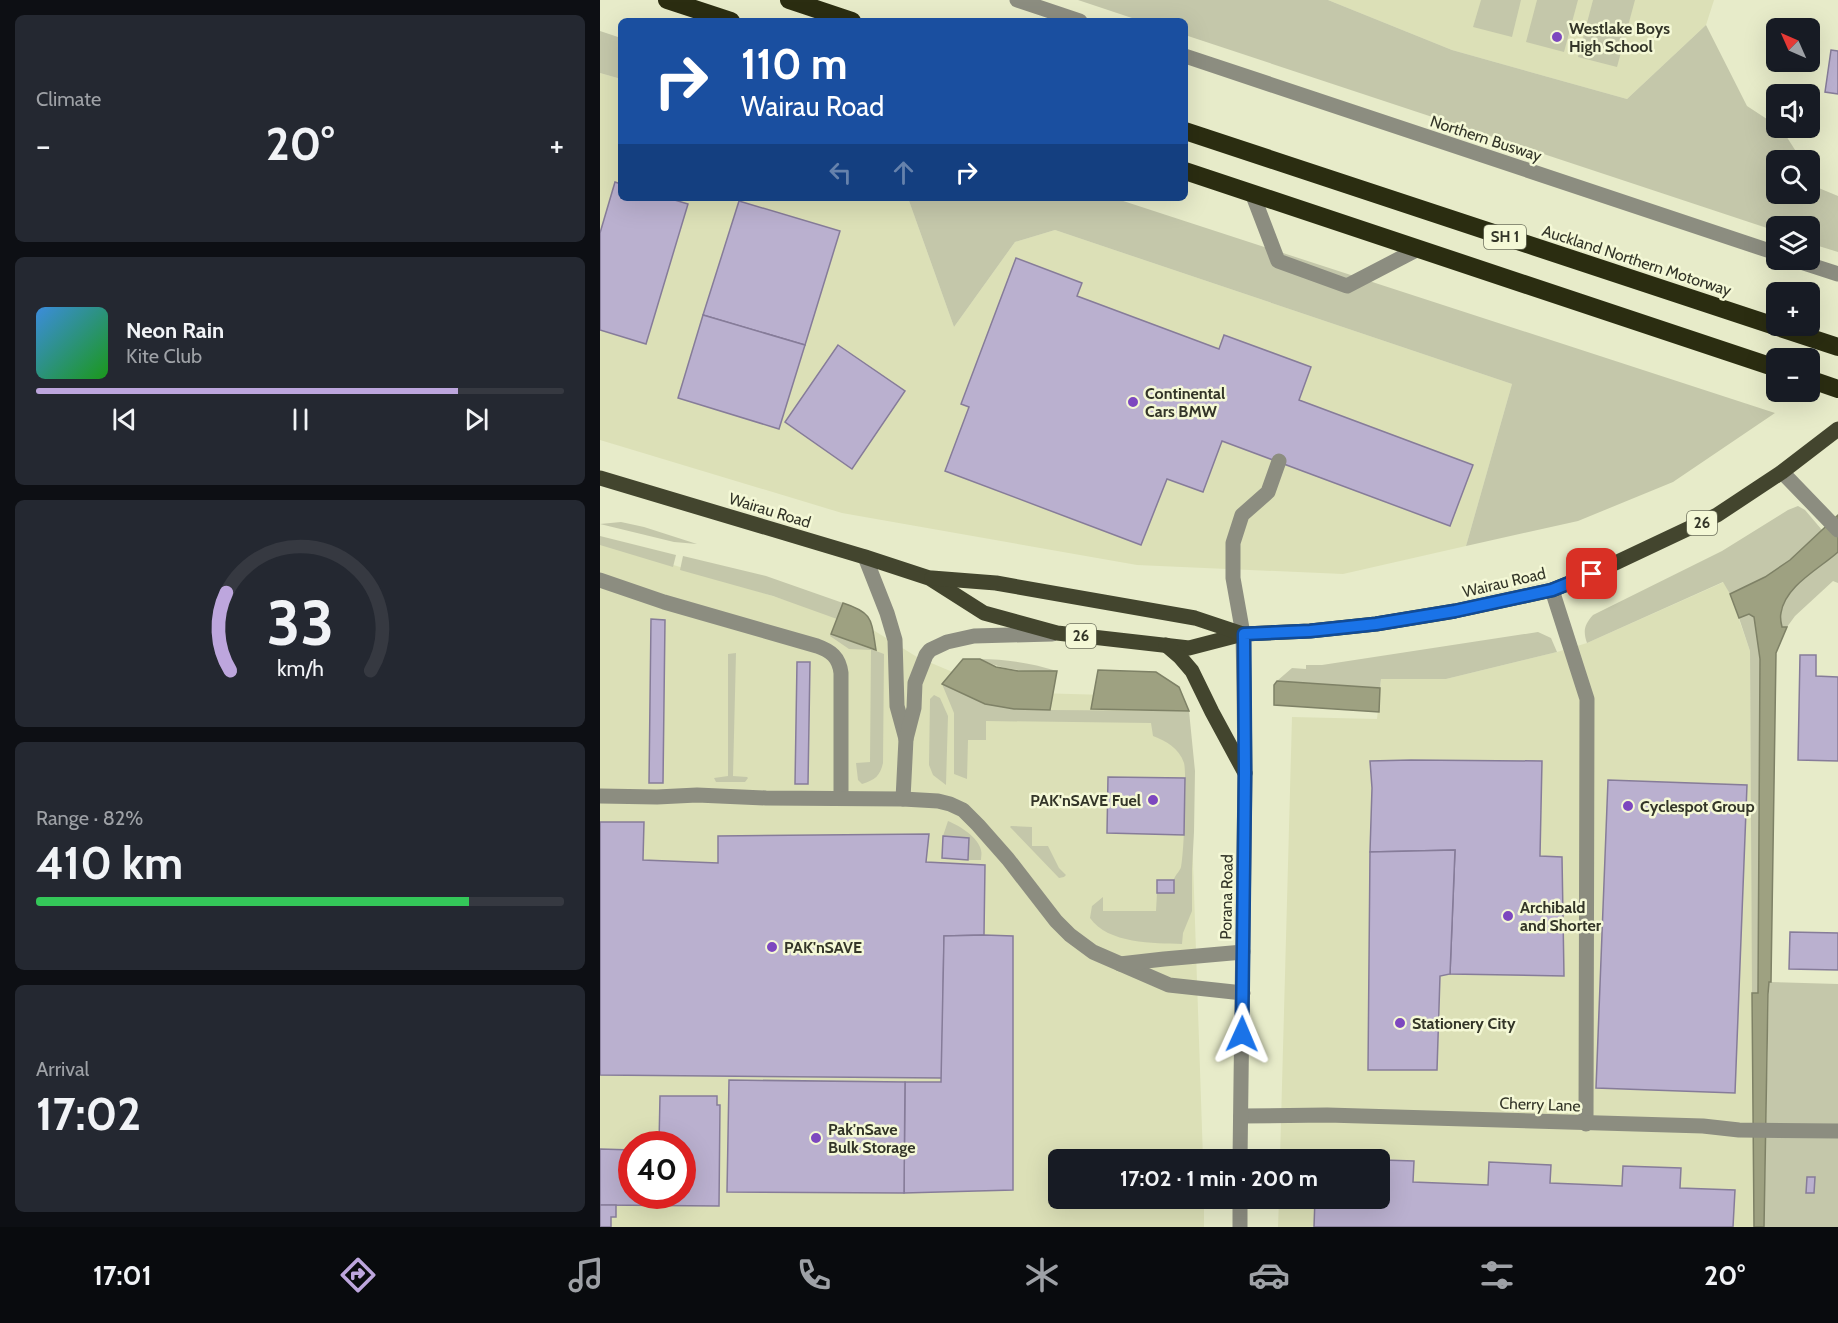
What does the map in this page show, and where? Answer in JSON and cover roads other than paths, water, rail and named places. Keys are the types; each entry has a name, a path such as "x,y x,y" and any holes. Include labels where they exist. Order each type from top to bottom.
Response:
{"highway":[{"path":"667,0 722,18"},
{"path":"789,0 843,18"},
{"name":"Auckland Northern Motorway","path":"1188,132 1831,345"},
{"name":"SH 1","path":"1188,172 1766,365"},
{"path":"1820,383 1838,389"}],"main road":[{"name":"Wairau Road","path":"929,578 984,613 1057,633 1189,648 1244,634 1310,631 1376,624 1455,611 1552,590 1602,570 1717,515 1782,472 1838,429"},
{"name":"Wairau Road","path":"600,478 929,578 996,583 1195,618 1244,634"},
{"path":"1166,645 1192,671 1245,773"}],"street":[{"path":"1017,0 1071,18"},
{"name":"Northern Busway","path":"1188,57 1766,250"},
{"path":"1252,194 1278,261 1347,286 1418,249"},
{"path":"1820,268 1838,274"},
{"name":"Porana Road","path":"1240,1149 1245,773 1244,634 1233,578 1233,543 1242,515 1268,492 1279,462"},
{"path":"1782,472 1838,530"},
{"path":"865,557 895,640 897,706 906,739"},
{"path":"600,580 664,602 817,646 834,654 841,673 841,798"},
{"path":"1552,590 1587,699 1586,1124"},
{"path":"903,799 906,739 914,708 915,683 926,655 934,647 946,642 974,636 1057,633"},
{"path":"600,796 697,795 938,801 963,810 1008,859 1056,921 1093,952 1169,985 1243,993"},
{"path":"1120,964 1243,952"},
{"name":"Cherry Lane","path":"1241,1116 1327,1115 1703,1126 1739,1130 1838,1131"},
{"path":"1240,1209 1240,1227"}],"place":[{"name":"Westlake Boys High School","path":"1557,37"},
{"name":"Continental Cars BMW","path":"1133,402"},
{"name":"PAK'nSAVE Fuel","path":"1153,800"},
{"name":"Cyclespot Group","path":"1628,806"},
{"name":"Archibald and Shorter","path":"1508,916"},
{"name":"PAK'nSAVE","path":"772,947"},
{"name":"Stationery City","path":"1400,1023"},
{"name":"Pak'nSave Bulk Storage","path":"816,1138"}]}
